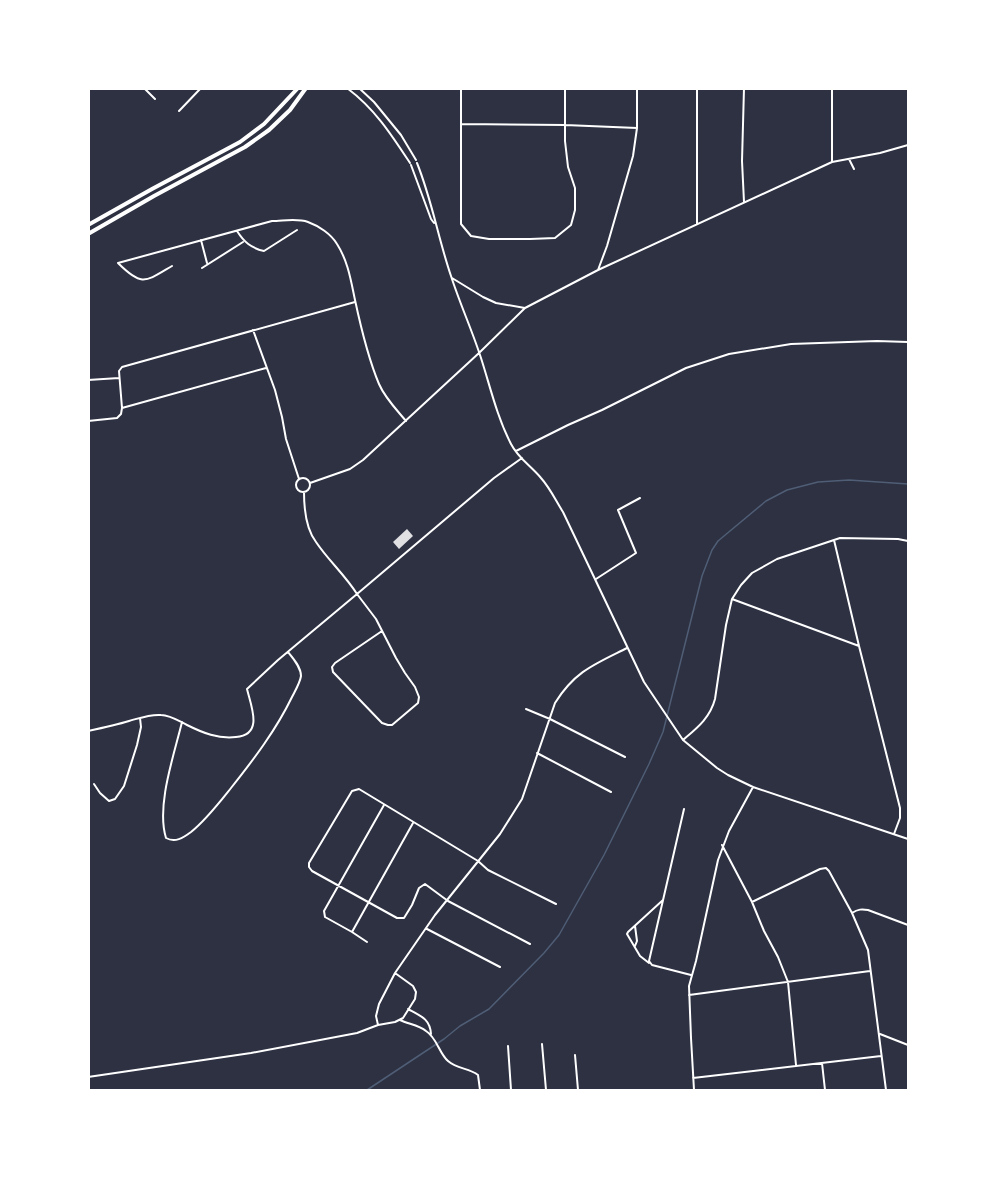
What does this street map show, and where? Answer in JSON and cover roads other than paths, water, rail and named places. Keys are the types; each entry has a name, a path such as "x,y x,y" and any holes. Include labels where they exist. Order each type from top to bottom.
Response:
{"main road":[{"path":"88,225 240,142 264,124 298,88"},
{"path":"88,234 245,147 269,130 290,110 306,88"}],"street":[{"path":"144,88 155,99"},
{"path":"179,111 201,88"},
{"path":"347,88 389,129 410,164 431,219 436,226"},
{"path":"359,88 374,102 401,135 417,161 451,277 512,446 551,491 644,682 683,740 717,768 753,787 909,839"},
{"path":"461,88 461,224 471,236 530,239 555,238 571,225 575,188 568,167 565,141 566,88"},
{"path":"598,270 630,168 637,128 637,88"},
{"path":"697,224 698,88"},
{"path":"744,88 742,160 744,202"},
{"path":"832,88 832,162"},
{"path":"461,124 637,128"},
{"path":"310,483 350,469 363,460 525,308 598,270 832,162 909,145"},
{"path":"849,159 854,169"},
{"path":"172,266 144,280 137,279 118,263 272,221 306,221 320,228 335,241 343,254 379,384 386,397 406,421"},
{"path":"236,230 243,242 264,251 297,230"},
{"path":"201,240 207,265"},
{"path":"202,268 243,242"},
{"path":"451,277 496,303 525,308"},
{"path":"88,421 117,418 121,414 119,371 122,367 355,302"},
{"path":"253,330 267,368 299,479"},
{"path":"516,451 686,368 729,354 791,344 909,342"},
{"path":"122,408 267,368"},
{"path":"88,380 119,378"},
{"path":"88,731 151,715 164,715 214,736 233,738 248,735 254,722 247,689 494,478 522,458"},
{"path":"305,478 310,483 309,489 304,492 296,488 299,479 305,478"},
{"path":"304,492 306,514 315,541 351,584 376,619 419,697 418,703 392,725 382,723 333,672 332,667 382,631"},
{"path":"595,580 636,553 618,510 640,498"},
{"path":"683,740 712,710 732,599 753,573 788,554 848,537 909,541"},
{"path":"834,540 900,808 900,818 894,834"},
{"path":"732,599 859,646"},
{"path":"378,1025 376,1016 379,1004 394,973 435,915 500,834 522,799 555,703 563,690 592,665 627,648"},
{"path":"182,722 168,778 163,810 163,830 166,838 170,840 181,838 192,831 217,806 248,767 281,719 301,675 298,666 288,652"},
{"path":"526,709 625,757"},
{"path":"94,784 100,794 109,801 115,799 124,786 137,745 141,727 140,718"},
{"path":"537,753 611,792"},
{"path":"694,1090 689,995 692,976 722,845 753,787"},
{"path":"530,944 448,900 425,884 419,888 404,918 397,918 312,871 309,863 352,791 359,789 478,861 488,870 556,904"},
{"path":"367,942 325,917 324,914 384,805"},
{"path":"650,963 649,958 684,809"},
{"path":"352,932 413,823"},
{"path":"722,845 752,902 788,982 796,1065"},
{"path":"752,902 823,868 829,871 867,946 886,1090"},
{"path":"663,900 627,934 643,960 692,976"},
{"path":"852,913 862,909 909,925"},
{"path":"634,946 637,941 635,926"},
{"path":"426,929 500,967"},
{"path":"689,995 871,971"},
{"path":"88,1077 344,1037 400,1020 415,999 417,992 394,973"},
{"path":"408,1010 427,1020 431,1035"},
{"path":"400,1020 426,1030 452,1065 478,1075 480,1090"},
{"path":"880,1034 909,1045"},
{"path":"542,1044 546,1090"},
{"path":"508,1046 511,1090"},
{"path":"575,1055 578,1090"},
{"path":"693,1078 882,1055"},
{"path":"822,1063 825,1090"}],"waterway":[{"path":"367,1090 460,1026 489,1009 559,935 604,855 663,732 702,576 718,541 766,501 787,490 818,482 849,480 908,484"}]}
